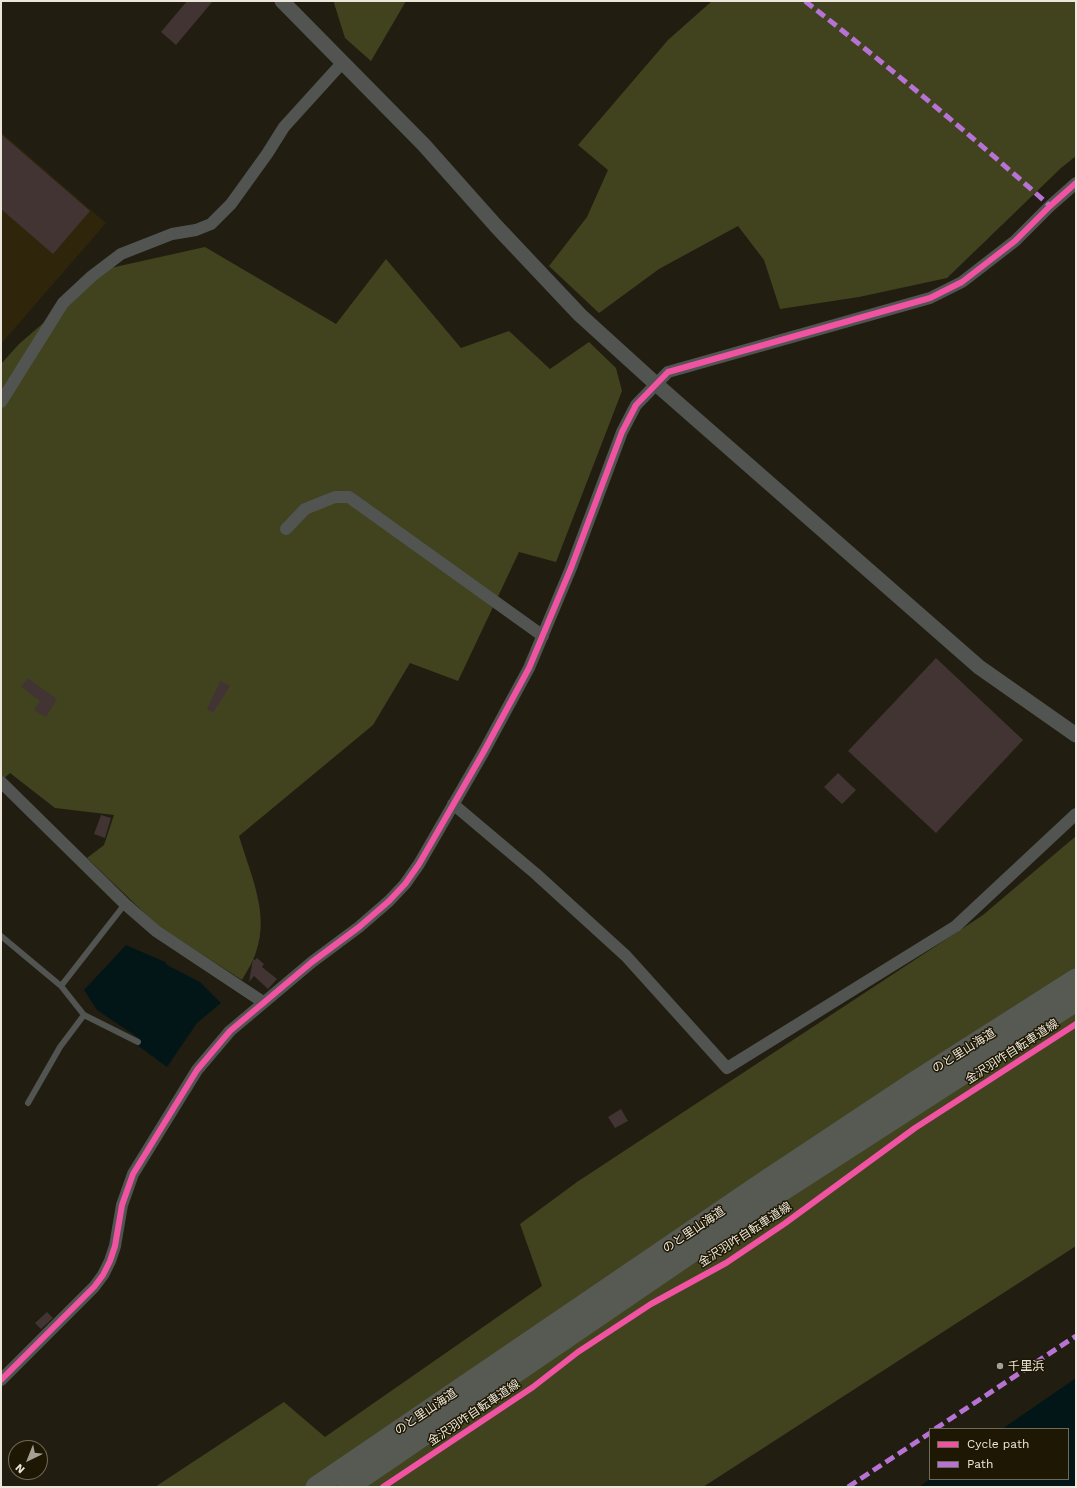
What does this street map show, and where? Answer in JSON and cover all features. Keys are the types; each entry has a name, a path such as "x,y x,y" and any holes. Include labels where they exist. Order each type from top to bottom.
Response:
{"highway":[{"name":"のと里山海道","path":"316,1487 912,1083 1076,979"},
{"name":"のと里山海道","path":"348,1487 768,1200 1076,1001"}],"street":[{"path":"282,1 424,145 496,226 580,315 656,384 979,667 1076,735"},
{"path":"1,402 63,303 92,276 121,254 172,234 196,230 211,224 231,204 267,154 284,127 343,62"},
{"path":"1,1380 94,1287 103,1275 115,1246 123,1199 137,1167 197,1070 230,1031 263,1002 389,901 405,884 419,864 529,668 571,568 622,432 636,404 668,372 930,298 962,282 1015,241 1050,206 1076,183"},
{"path":"286,529 305,509 335,497 349,497 543,636"},
{"path":"1,782 125,904 156,931 263,1002"},
{"path":"453,804 536,874 626,956 727,1068 956,926 1076,814"}],"lane":[{"path":"61,986 125,904"},
{"path":"1,936 61,986 84,1015 138,1042"},
{"path":"28,1103 60,1047 84,1015"}],"shaded area":[{"path":"1,132 106,223 1,344"},
{"path":"126,945 165,962 167,965 200,982 221,1003 197,1023 167,1067 137,1045 140,1039 97,1010 84,990"},
{"path":"1076,1378 1076,1487 919,1487 929,1480 1069,1480 1069,1428 1003,1428"}],"green space":[{"path":"335,1 406,1 371,61 345,38 334,3"},
{"path":"712,1 1076,1 1076,156 1061,168 947,278 859,297 780,309 764,260 738,226 659,269 599,313 549,266 587,217 608,170 578,145 668,40"},
{"path":"205,247 336,324 386,259 461,348 509,331 550,369 589,342 616,368 622,391 556,562 519,552 458,681 410,663 373,725 239,836 257,894 261,923 260,938 256,952 252,963 242,980 158,926 87,858 104,845 114,815 55,808 10,773 1,781 1,364 19,344 106,269"},
{"path":"1076,836 1076,1246 703,1487 155,1487 284,1402 325,1437 542,1286 520,1224 577,1182 983,915"}],"building":[{"path":"187,1 213,1 176,45 161,32"},
{"path":"1,134 90,211 53,254 1,209"},
{"path":"936,658 1023,740 936,833 848,751"},
{"path":"28,678 57,699 46,717 34,710 40,701 21,687"},
{"path":"220,681 230,686 213,713 207,709"},
{"path":"838,773 856,790 842,804 824,787"},
{"path":"101,815 111,818 105,838 94,834"},
{"path":"257,958 264,964 262,967 277,979 268,989 254,976 249,982 253,959 255,960"},
{"path":"621,1109 628,1121 615,1128 608,1117"},
{"path":"47,1312 53,1318 41,1329 35,1323"}],"marked path":[{"path":"805,1 868,51 990,153 1050,206"},
{"path":"937,1428 1076,1336"},
{"path":"848,1487 929,1434"}],"cycle path":[{"path":"1,1380 94,1287 103,1275 115,1246 122,1205 133,1174 197,1070 230,1031 312,962 359,927 389,901 405,884 419,864 483,753 529,668 571,568 622,432 636,405 668,372 930,298 962,282 1015,241 1050,206 1076,183"},
{"name":"金沢羽咋自転車道線","path":"383,1487 533,1387 578,1352 651,1304 726,1263 784,1224 915,1128 1076,1024"}],"place":[{"name":"千里浜","path":"1000,1366"}]}
